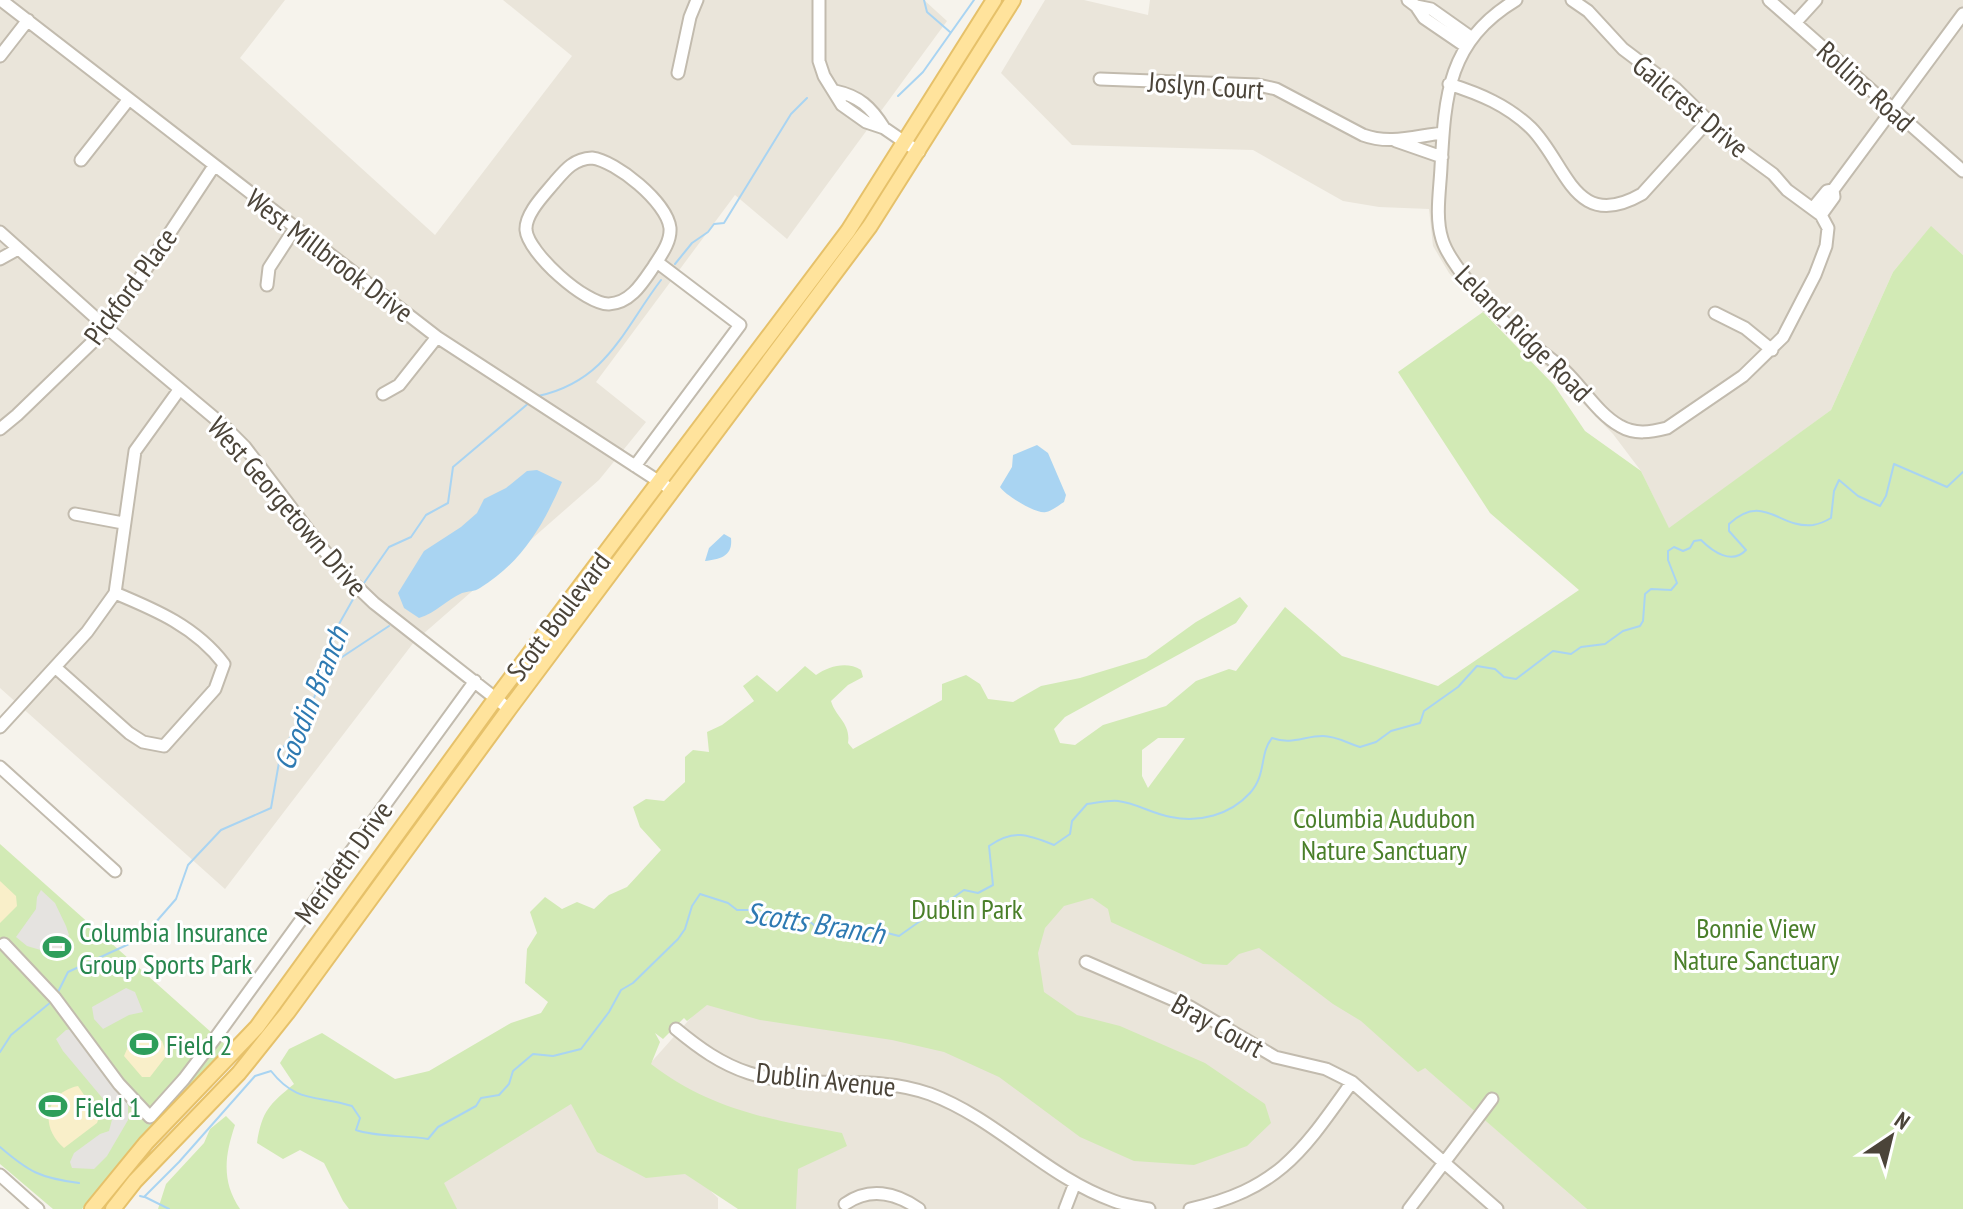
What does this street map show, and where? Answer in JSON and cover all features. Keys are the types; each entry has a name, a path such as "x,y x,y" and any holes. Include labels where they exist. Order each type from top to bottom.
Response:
{"main road":[{"name":"Scott Boulevard","path":"92,1209 146,1143 257,1027 496,698 848,231 994,0"},
{"name":"Scott Boulevard","path":"113,1209 135,1181 239,1073 287,1013 509,709 870,226 1013,0"}],"street":[{"name":"West Millbrook Drive","path":"1,0 437,337 672,490"},
{"path":"678,73 690,17 697,0"},
{"path":"819,0 819,61 824,76 835,91 853,95 863,102 873,110 884,128 919,152"},
{"name":"Leland Ridge Road","path":"1516,0 1498,11 1468,42 1449,84 1439,217 1441,238 1451,261 1514,331 1566,372 1609,419 1637,432 1667,428 1743,376 1772,350"},
{"name":"Gailcrest Drive","path":"1572,0 1588,11 1623,49 1676,89 1732,144 1817,212"},
{"name":"Rollins Road","path":"1769,0 1963,171"},
{"path":"1795,23 1816,0"},
{"path":"1412,3 1431,9 1468,42"},
{"path":"1715,313 1745,328 1772,350 1795,319 1826,246 1828,228 1817,212 1827,191 1833,190 1963,14"},
{"path":"0,56 28,20"},
{"name":"Joslyn Court","path":"1100,79 1258,85 1276,89 1378,141 1443,133"},
{"path":"1449,84 1487,96 1508,110 1546,146 1574,191 1595,203 1613,206 1642,194 1708,121"},
{"path":"81,160 129,99"},
{"name":"Joslyn Court","path":"1396,141 1442,157"},
{"path":"580,159 605,160 618,168 665,212 670,235 657,262 640,287 617,303 599,303 579,292 543,260 530,244 526,228 531,213 566,168 580,159"},
{"name":"Pickford Place","path":"0,429 107,328 214,166"},
{"path":"267,285 269,268 295,228"},
{"name":"West Georgetown Drive","path":"0,232 107,328 224,426 245,447 321,547 374,603 509,709"},
{"path":"0,259 18,249"},
{"path":"635,466 740,325 657,262"},
{"path":"383,394 399,385 437,337"},
{"path":"0,727 87,632 115,593 135,451 179,390"},
{"path":"75,514 123,523"},
{"path":"55,667 129,733 143,742 164,746 215,689 224,664 211,647 155,609 115,593"},
{"name":"Merideth Drive","path":"4,944 61,1006 119,1084 150,1117 216,1037 475,681"},
{"path":"0,767 115,871"},
{"name":"Bray Court","path":"1086,962 1190,1007 1275,1057 1326,1069 1352,1082 1497,1209"},
{"name":"Dublin Avenue","path":"676,1029 721,1062 751,1074 802,1081 868,1081 900,1085 929,1094 987,1124 1075,1183 1115,1202 1149,1209"},
{"path":"1190,1209 1217,1206 1276,1174 1308,1142 1352,1082"},
{"path":"1409,1209 1492,1099"},
{"path":"0,1175 38,1209"},
{"path":"1065,1209 1075,1183"},
{"path":"845,1204 860,1193 885,1194 901,1198 919,1209"}],"shaded area":[{"path":"0,0 285,0 240,58 435,235 572,56 503,0 924,0 947,21 787,239 735,195 596,382 646,422 599,480 414,642 225,889 0,688"},
{"path":"1045,0 1084,0 1148,15 1150,0 1963,0 1963,255 1931,227 1893,272 1831,410 1669,529 1641,471 1613,434 1551,371 1483,312 1449,273 1433,246 1429,209 1379,207 1343,201 1253,150 1072,145 1001,73"},
{"path":"1157,848 1430,1072 1587,1209 787,1209 712,1107 646,1068 721,984 1040,996 1032,953 1041,926 1061,901"},
{"path":"41,890 55,903 69,935 59,950 44,951 27,946 16,937 36,909"},
{"path":"126,988 135,992 143,1012 129,1015 103,1029 94,1019 92,1007"},
{"path":"72,1029 122,1092 128,1106 128,1120 107,1156 94,1169 72,1168 70,1162 74,1153 109,1131 113,1116 56,1039"},
{"path":"574,1097 687,1168 718,1198 718,1209 455,1209 440,1181"}],"green space":[{"path":"1931,226 1963,255 1963,1209 1587,1209 1425,1068 1418,1072 1361,1021 1333,1004 1259,948 1239,954 1227,965 1203,964 1111,922 1108,909 1092,898 1064,906 1045,928 1038,953 1044,992 1077,1015 1120,1026 1205,1063 1265,1104 1271,1123 1247,1146 1194,1165 1134,1161 1080,1137 999,1077 944,1052 892,1040 760,1020 707,1005 687,1021 684,1018 663,1039 655,1033 660,1042 651,1064 695,1092 718,1102 790,1123 842,1133 847,1146 798,1169 796,1209 738,1209 685,1174 646,1178 597,1152 571,1104 444,1183 457,1209 349,1209 324,1163 300,1150 283,1159 257,1143 268,1109 294,1084 280,1063 289,1049 322,1033 395,1079 429,1071 511,1023 541,1013 548,1002 525,983 527,949 537,933 530,912 545,897 562,909 577,902 594,909 609,895 627,887 661,850 640,827 633,807 646,799 664,801 685,782 685,757 693,750 709,752 707,732 722,725 754,701 743,686 757,675 777,692 805,666 816,675 838,666 861,670 863,677 848,685 831,701 845,725 848,743 853,749 942,700 942,684 966,675 980,684 988,699 1013,702 1041,686 1146,658 1196,622 1240,597 1248,606 1236,623 1065,717 1054,729 1060,743 1075,745 1103,725 1166,706 1196,681 1229,669 1236,671 1285,607 1342,656 1438,686 1579,590 1490,513 1398,372 1483,312 1554,385 1585,431 1641,471 1669,528 1831,410 1893,272","holes":["1158,738 1185,738 1148,788 1142,776 1142,750"]},
{"name":"Columbia Insurance Group Sports Park","path":"0,844 230,1049 136,1145 82,1209 53,1209 0,1164"},
{"path":"226,1116 235,1125 227,1157 227,1178 240,1209 158,1209 166,1184 204,1143 210,1129"}],"sand":[{"path":"0,881 16,896 17,906 0,923"},
{"path":"145,1034 162,1041 167,1055 150,1077 142,1077 124,1056 130,1042"},
{"path":"78,1086 99,1117 97,1123 64,1148 51,1130 49,1112 58,1096"}],"water":[{"path":"1037,445 1048,453 1066,495 1064,502 1046,512 1022,504 1000,487 1012,467 1013,455"},
{"path":"537,470 562,482 539,528 519,555 480,588 456,596 425,616 419,618 404,608 398,593 424,551 461,527 477,513 484,499 506,488 527,471"},
{"path":"724,534 731,538 728,553 721,558 705,561 709,548"}],"waterway":[{"path":"924,0 927,12 950,32"},
{"name":"Goodin Branch","path":"898,96 923,72 974,0"},
{"name":"Goodin Branch","path":"675,264 692,243 714,224 724,223 791,114 807,98"},
{"name":"Goodin Branch","path":"538,396 562,389 597,366 624,335 661,280"},
{"name":"Goodin Branch","path":"364,583 389,547 411,537 426,515 448,503 453,467 530,402"},
{"name":"Scotts Branch","path":"140,1196 144,1197 179,1162 255,1076 271,1071 298,1093 352,1106 360,1118 356,1130 428,1139 438,1127 476,1106 481,1098 499,1095 509,1084 513,1071 533,1054 553,1056 581,1049 609,1012 621,990 633,983 678,939 700,894 728,903 737,910 805,918 818,928 840,932 860,926 899,936 964,890 978,893 993,885 989,846 1005,837 1028,836 1054,845 1070,834 1072,821 1087,804 1106,801 1125,802 1182,819 1214,816 1233,807 1250,793 1259,779 1265,751 1272,738 1286,741 1328,736 1360,747 1376,742 1391,731 1420,723 1424,711 1458,687 1477,666 1495,669 1504,677 1516,679 1553,651 1571,654 1581,647 1605,644 1623,631 1640,626 1645,594 1651,589 1671,590 1677,583 1668,560 1668,551 1674,547 1683,551 1690,548 1694,541 1701,540 1711,549 1729,557 1746,550 1729,531 1729,524 1741,515 1762,511 1790,522 1813,525 1831,518 1834,491 1839,480 1858,496 1880,506 1886,496 1894,464 1947,487 1963,472"},
{"name":"Goodin Branch","path":"57,994 68,972 142,938 176,899 188,865 221,830 271,808 281,751 312,704 339,624 356,594"},
{"path":"327,667 389,626"},
{"name":"Goodin Branch","path":"0,1052 11,1035 51,1002"},
{"name":"Scotts Branch","path":"0,1147 36,1172 79,1183"},
{"path":"145,1197 169,1209"}],"place":[{"name":"Columbia Insurance Group Sports Park","path":"57,947"},
{"name":"Field 2","path":"144,1044"},
{"name":"Field 1","path":"53,1106"}],"park label":[{"name":"Columbia Audubon Nature Sanctuary","path":"1384,833"},
{"name":"Dublin Park","path":"967,908"},
{"name":"Bonnie View Nature Sanctuary","path":"1756,943"}]}
